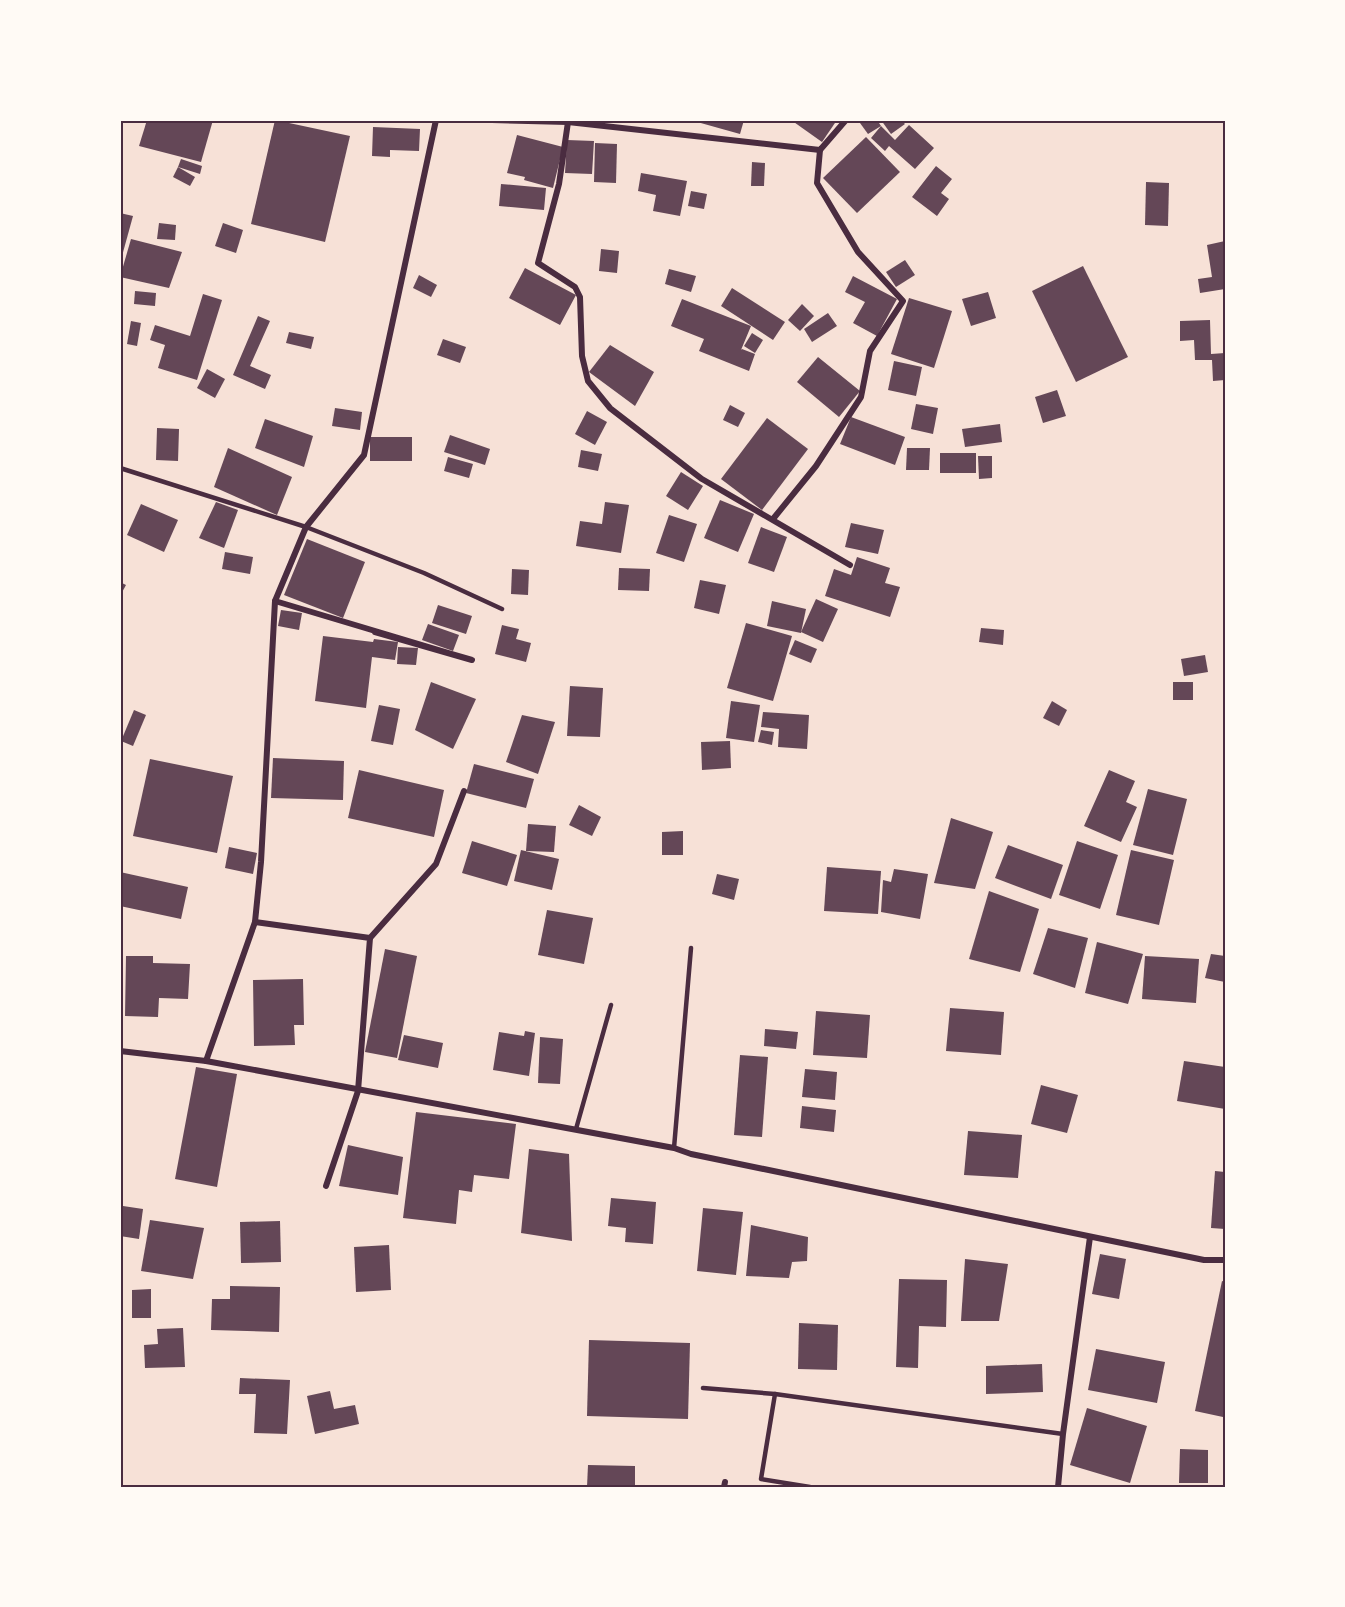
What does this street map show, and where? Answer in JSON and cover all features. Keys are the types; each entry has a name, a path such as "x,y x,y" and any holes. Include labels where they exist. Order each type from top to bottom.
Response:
{"street":[{"path":"206,1061 255,922 261,862 275,601 306,527 364,455 436,120"},
{"path":"492,120 568,122 820,150"},
{"path":"773,519 816,466 861,397 870,351 903,301 858,252 818,183 820,150 846,120"},
{"path":"568,122 559,184 537,263 575,287 580,297 582,356 588,381 610,408 702,478 850,565"},
{"path":"275,601 451,654 375,632"},
{"path":"326,1185 358,1091 370,938 436,864 464,791"},
{"path":"255,922 370,938"},
{"path":"120,1051 206,1061 358,1091 576,1129 1090,1237 1204,1260 1225,1260"},
{"path":"1058,1487 1090,1237"}],"lane":[{"path":"120,468 306,527 424,573 502,609"},
{"path":"674,1148 692,948"},
{"path":"576,1129 611,1005"},
{"path":"703,1388 775,1394 1063,1434"},
{"path":"775,1394 761,1479 810,1487"}],"building":[{"path":"147,120 213,120 201,162 139,146"},
{"path":"275,120 350,136 325,242 251,224"},
{"path":"690,120 744,120 740,134"},
{"path":"791,120 837,120 822,142"},
{"path":"865,120 877,120 881,126 868,134 860,123"},
{"path":"881,120 901,120 905,124 891,134"},
{"path":"909,125 934,148 915,169 889,146 885,151 871,138 881,126 895,140"},
{"path":"373,127 420,129 419,151 390,150 390,157 372,156"},
{"path":"517,135 563,147 553,188 507,173"},
{"path":"866,137 900,172 857,213 823,178"},
{"path":"567,140 594,141 592,174 565,173"},
{"path":"595,143 617,144 616,183 594,182"},
{"path":"181,159 202,166 200,174 178,167"},
{"path":"752,162 765,163 764,186 751,186"},
{"path":"936,166 952,179 941,193 949,199 937,216 912,197"},
{"path":"178,167 195,177 190,186 173,177"},
{"path":"641,173 687,181 680,216 653,211 656,195 638,191"},
{"path":"1146,182 1169,183 1168,226 1145,225"},
{"path":"501,184 546,188 544,210 499,206"},
{"path":"691,191 707,194 704,209 688,206"},
{"path":"120,213 133,216 122,256 120,255"},
{"path":"159,223 176,225 175,240 157,239"},
{"path":"223,223 243,230 236,253 215,246"},
{"path":"131,239 182,252 169,288 120,277"},
{"path":"1225,241 1225,289 1200,293 1198,279 1212,277 1207,245"},
{"path":"601,249 619,251 617,273 599,271"},
{"path":"905,260 915,275 896,287 886,272"},
{"path":"1083,266 1128,357 1076,382 1032,291"},
{"path":"525,268 576,295 560,325 509,298"},
{"path":"669,269 696,276 691,292 665,284"},
{"path":"419,275 437,285 431,297 413,288"},
{"path":"853,276 897,299 877,336 853,323 865,302 845,292"},
{"path":"732,288 785,322 773,340 721,306"},
{"path":"135,291 156,293 155,306 134,304"},
{"path":"988,292 996,318 971,326 962,299"},
{"path":"203,294 222,300 197,380 158,368 165,345 150,340 155,325 190,336"},
{"path":"909,298 952,311 934,368 891,354"},
{"path":"682,299 751,326 741,350 755,354 749,371 699,351 704,339 671,326"},
{"path":"802,304 814,316 800,331 788,320"},
{"path":"828,313 837,326 812,342 804,329"},
{"path":"258,316 270,321 250,366 271,375 265,389 233,375"},
{"path":"1210,320 1211,354 1225,353 1225,380 1213,381 1212,360 1195,360 1194,340 1180,341 1180,321"},
{"path":"131,321 141,323 137,346 127,344"},
{"path":"289,332 314,337 311,349 286,343"},
{"path":"752,333 763,340 755,353 744,346"},
{"path":"443,339 466,347 460,363 437,355"},
{"path":"610,345 654,372 635,406 589,372"},
{"path":"818,357 860,391 839,417 797,382"},
{"path":"894,361 922,367 916,396 888,390"},
{"path":"207,369 225,379 215,398 197,388"},
{"path":"1057,390 1066,416 1043,423 1035,397"},
{"path":"916,404 938,408 933,434 911,429"},
{"path":"730,405 745,413 738,427 723,420"},
{"path":"335,408 362,412 360,430 332,426"},
{"path":"587,411 607,422 595,445 575,434"},
{"path":"851,417 905,437 895,465 840,444"},
{"path":"767,418 808,449 762,510 721,479"},
{"path":"265,419 313,436 304,467 255,448"},
{"path":"1000,424 1002,442 965,447 962,429"},
{"path":"157,428 179,429 178,461 156,460"},
{"path":"450,435 490,449 485,465 444,452"},
{"path":"370,437 412,437 412,461 370,461"},
{"path":"228,448 292,477 277,515 214,487"},
{"path":"907,448 930,448 929,470 906,470"},
{"path":"581,450 602,454 598,471 578,467"},
{"path":"940,453 976,453 976,473 940,473"},
{"path":"978,456 992,456 992,478 979,479"},
{"path":"448,457 473,464 469,478 444,471"},
{"path":"681,472 703,486 688,510 666,496"},
{"path":"720,500 754,514 738,552 704,538"},
{"path":"216,502 238,510 224,548 199,538"},
{"path":"605,502 629,505 621,553 576,546 580,521 602,524"},
{"path":"141,504 178,520 164,552 127,535"},
{"path":"669,515 697,524 684,562 656,553"},
{"path":"851,523 884,530 878,554 845,547"},
{"path":"761,527 787,537 774,572 748,563"},
{"path":"307,539 365,562 343,618 284,595"},
{"path":"225,552 253,557 250,574 222,569"},
{"path":"857,557 890,568 885,583 900,587 890,617 825,596 834,569 851,575"},
{"path":"619,568 650,569 649,591 618,590"},
{"path":"512,569 529,570 528,595 511,594"},
{"path":"700,580 726,585 719,614 694,608"},
{"path":"120,582 126,585 120,596"},
{"path":"816,599 838,609 823,642 801,632"},
{"path":"772,601 806,609 801,633 767,626"},
{"path":"438,605 472,616 466,634 432,623"},
{"path":"281,610 302,613 299,630 278,626"},
{"path":"746,623 792,636 773,701 727,688"},
{"path":"428,624 459,635 453,651 422,640"},
{"path":"502,625 519,629 516,639 531,643 526,662 495,654"},
{"path":"981,628 1004,630 1003,645 979,642"},
{"path":"323,636 373,642 374,639 398,642 395,660 372,657 366,708 315,701"},
{"path":"795,640 817,649 811,663 789,654"},
{"path":"398,647 418,648 416,665 397,664"},
{"path":"1205,655 1208,672 1184,676 1181,659"},
{"path":"431,682 476,699 453,749 415,730"},
{"path":"1173,682 1193,682 1193,700 1173,700"},
{"path":"570,686 603,688 600,737 567,736"},
{"path":"731,701 760,705 754,742 726,738"},
{"path":"1052,701 1067,710 1059,726 1043,718"},
{"path":"379,705 400,709 393,745 371,741"},
{"path":"134,710 146,715 133,746 121,741"},
{"path":"763,712 809,715 807,749 778,747 779,729 761,727"},
{"path":"522,715 555,722 538,774 506,762"},
{"path":"761,730 774,732 772,745 758,742"},
{"path":"730,741 731,768 702,770 701,742"},
{"path":"273,758 344,761 343,800 271,798"},
{"path":"150,759 233,776 217,853 133,836"},
{"path":"474,764 534,779 526,808 466,793"},
{"path":"359,770 444,790 434,837 348,818"},
{"path":"1109,770 1135,781 1126,802 1137,807 1121,842 1084,826"},
{"path":"1148,789 1187,799 1173,855 1133,845"},
{"path":"579,805 601,817 592,836 569,825"},
{"path":"951,818 993,832 975,889 934,883"},
{"path":"528,824 556,826 554,852 526,851"},
{"path":"683,831 683,855 662,855 662,832"},
{"path":"472,841 517,855 507,886 462,873"},
{"path":"1077,841 1118,855 1100,909 1059,895"},
{"path":"1008,845 1063,865 1051,899 995,878"},
{"path":"229,847 257,853 253,874 225,868"},
{"path":"521,850 559,859 552,890 514,881"},
{"path":"1131,850 1174,860 1159,925 1116,915"},
{"path":"827,867 881,871 878,914 824,911"},
{"path":"894,869 928,874 920,919 881,912 883,880 891,882"},
{"path":"120,872 188,887 181,919 120,906"},
{"path":"717,874 739,879 734,900 712,894"},
{"path":"989,891 1039,909 1020,972 969,959"},
{"path":"547,910 593,918 584,964 538,955"},
{"path":"1048,928 1088,938 1075,988 1033,974"},
{"path":"1097,942 1143,954 1128,1004 1085,993"},
{"path":"385,949 417,956 397,1058 365,1052"},
{"path":"1211,954 1225,956 1225,982 1205,978"},
{"path":"126,956 153,956 153,963 190,964 188,999 159,998 158,1017 125,1016"},
{"path":"1145,956 1199,959 1196,1003 1142,999"},
{"path":"303,979 304,1025 294,1025 295,1045 254,1046 253,980"},
{"path":"950,1008 1004,1012 1001,1055 946,1051"},
{"path":"816,1011 870,1015 867,1058 813,1055"},
{"path":"765,1029 798,1032 796,1049 764,1046"},
{"path":"525,1031 535,1033 529,1076 493,1070 499,1032 524,1036"},
{"path":"404,1035 443,1043 438,1068 398,1060"},
{"path":"540,1037 563,1039 560,1084 538,1083"},
{"path":"740,1055 768,1057 762,1137 734,1135"},
{"path":"1184,1061 1225,1067 1225,1109 1177,1101"},
{"path":"196,1067 237,1074 217,1187 175,1179"},
{"path":"805,1069 837,1072 835,1100 802,1097"},
{"path":"1041,1085 1078,1095 1067,1133 1031,1124"},
{"path":"802,1106 836,1110 834,1132 800,1128"},
{"path":"416,1112 516,1124 509,1179 474,1175 472,1192 459,1190 456,1224 403,1218"},
{"path":"968,1131 1022,1135 1018,1178 964,1175"},
{"path":"348,1145 403,1157 398,1195 339,1186"},
{"path":"529,1149 569,1154 572,1241 521,1233"},
{"path":"1215,1171 1225,1172 1225,1229 1211,1228"},
{"path":"611,1198 656,1202 653,1244 625,1242 626,1228 608,1226"},
{"path":"123,1206 143,1209 139,1239 120,1236"},
{"path":"703,1208 743,1212 736,1275 697,1271"},
{"path":"150,1220 204,1228 193,1279 141,1271"},
{"path":"280,1221 281,1262 241,1263 240,1222"},
{"path":"751,1225 808,1237 807,1261 792,1262 789,1278 746,1276"},
{"path":"389,1245 391,1290 356,1292 354,1247"},
{"path":"1100,1254 1126,1259 1119,1299 1092,1294"},
{"path":"965,1259 1008,1264 999,1321 961,1321"},
{"path":"899,1279 947,1280 946,1327 919,1326 918,1368 896,1367"},
{"path":"1222,1281 1225,1282 1225,1408 1223,1417 1195,1411"},
{"path":"230,1286 280,1287 279,1332 211,1330 212,1299 230,1299"},
{"path":"151,1289 151,1318 132,1318 132,1290"},
{"path":"799,1323 838,1325 837,1370 798,1369"},
{"path":"183,1328 185,1367 145,1368 144,1345 158,1344 157,1329"},
{"path":"589,1340 690,1343 688,1419 587,1416"},
{"path":"1096,1349 1165,1362 1157,1403 1088,1390"},
{"path":"1042,1364 1043,1392 986,1394 986,1366"},
{"path":"240,1378 290,1380 287,1434 254,1433 256,1394 239,1394"},
{"path":"330,1391 334,1409 355,1405 359,1424 315,1434 307,1396"},
{"path":"1087,1408 1147,1426 1130,1483 1070,1465"},
{"path":"1180,1449 1208,1450 1208,1483 1179,1483"},
{"path":"588,1465 635,1466 635,1487 587,1487"}]}
